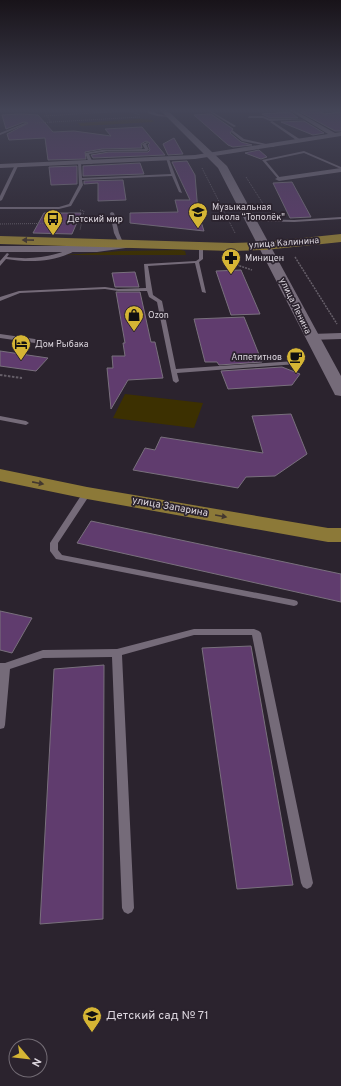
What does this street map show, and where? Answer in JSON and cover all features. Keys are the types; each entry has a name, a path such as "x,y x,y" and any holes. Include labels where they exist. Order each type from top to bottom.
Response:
{"main road":[{"name":"улица Ленина","path":"216,161 222,166 233,184 311,337 341,391"},
{"name":"улица Калинина","path":"0,240 75,241 126,245 265,246 341,238"},
{"name":"улица Запарина","path":"0,475 87,493 341,535"}],"street":[{"path":"0,166 135,161"},
{"path":"279,179 341,169"},
{"name":"улица Калинина","path":"0,250 8,254 126,245"},
{"path":"311,337 340,333"}],"lane":[{"path":"168,161 181,192"},
{"path":"265,161 279,179"},
{"path":"323,161 341,169"},
{"path":"0,208 65,207 70,205 81,185 78,163"},
{"path":"0,200 16,166"},
{"path":"81,179 173,176"},
{"path":"112,213 117,229 118,239 126,245"},
{"path":"251,220 294,221 341,218"},
{"path":"176,381 159,301 151,296 146,265 197,262 201,259 201,246"},
{"path":"0,265 8,254"},
{"path":"197,262 204,292"},
{"path":"0,299 19,292 105,288 118,290 149,289"},
{"path":"0,336 63,345"},
{"path":"174,371 295,363"},
{"path":"0,418 26,423"},
{"path":"87,493 54,543 54,551 60,557 294,603"},
{"path":"0,725 3,666 43,654 116,653 194,632 251,631 256,633 308,883"},
{"path":"116,653 128,908"}],"path":[{"path":"199,162 236,235"},
{"path":"246,177 273,220"},
{"path":"0,224 81,223"},
{"path":"292,252 340,333"},
{"path":"0,375 22,378"}],"shaded area":[{"path":"121,251 185,251 186,255 65,255"},
{"path":"125,394 203,403 194,428 113,418"}],"building":[{"path":"187,161 195,175 198,212 204,231 130,223 130,213 178,212 175,200 190,200 172,162"},
{"path":"140,163 144,174 83,176 83,166"},
{"path":"77,166 77,184 51,185 49,167"},
{"path":"123,180 126,200 98,201 98,183 84,184 84,181"},
{"path":"292,182 311,217 290,218 273,183"},
{"path":"44,213 81,213 72,234 33,233"},
{"path":"241,270 260,314 231,315 216,271"},
{"path":"135,272 139,287 115,287 112,273"},
{"path":"116,292 140,292 151,342 155,342 163,378 128,380 111,409 107,368 113,368 112,356 125,356 123,343 125,343"},
{"path":"244,317 262,362 219,365 217,362 205,362 194,319"},
{"path":"0,351 48,358 36,371 0,366"},
{"path":"282,367 300,374 292,385 228,389 221,371"},
{"path":"291,414 307,454 275,476 246,477 238,488 133,470 145,448 155,450 161,437 263,453 252,416"},
{"path":"91,521 341,574 341,602 77,543"},
{"path":"0,611 32,618 12,653 0,650"},
{"path":"251,646 293,885 237,889 202,648"},
{"path":"104,665 103,919 40,924 54,669"}],"place":[{"name":"Музыкальная школа “Тополёк\"","path":"198,229"},
{"name":"Детский мир","path":"53,236"},
{"name":"Миницен","path":"231,275"},
{"name":"Ozon","path":"134,332"},
{"name":"Дом Рыбака","path":"21,361"},
{"name":"Аппетитнов","path":"296,374"},
{"name":"Детский сад № 71","path":"92,1033"}]}
